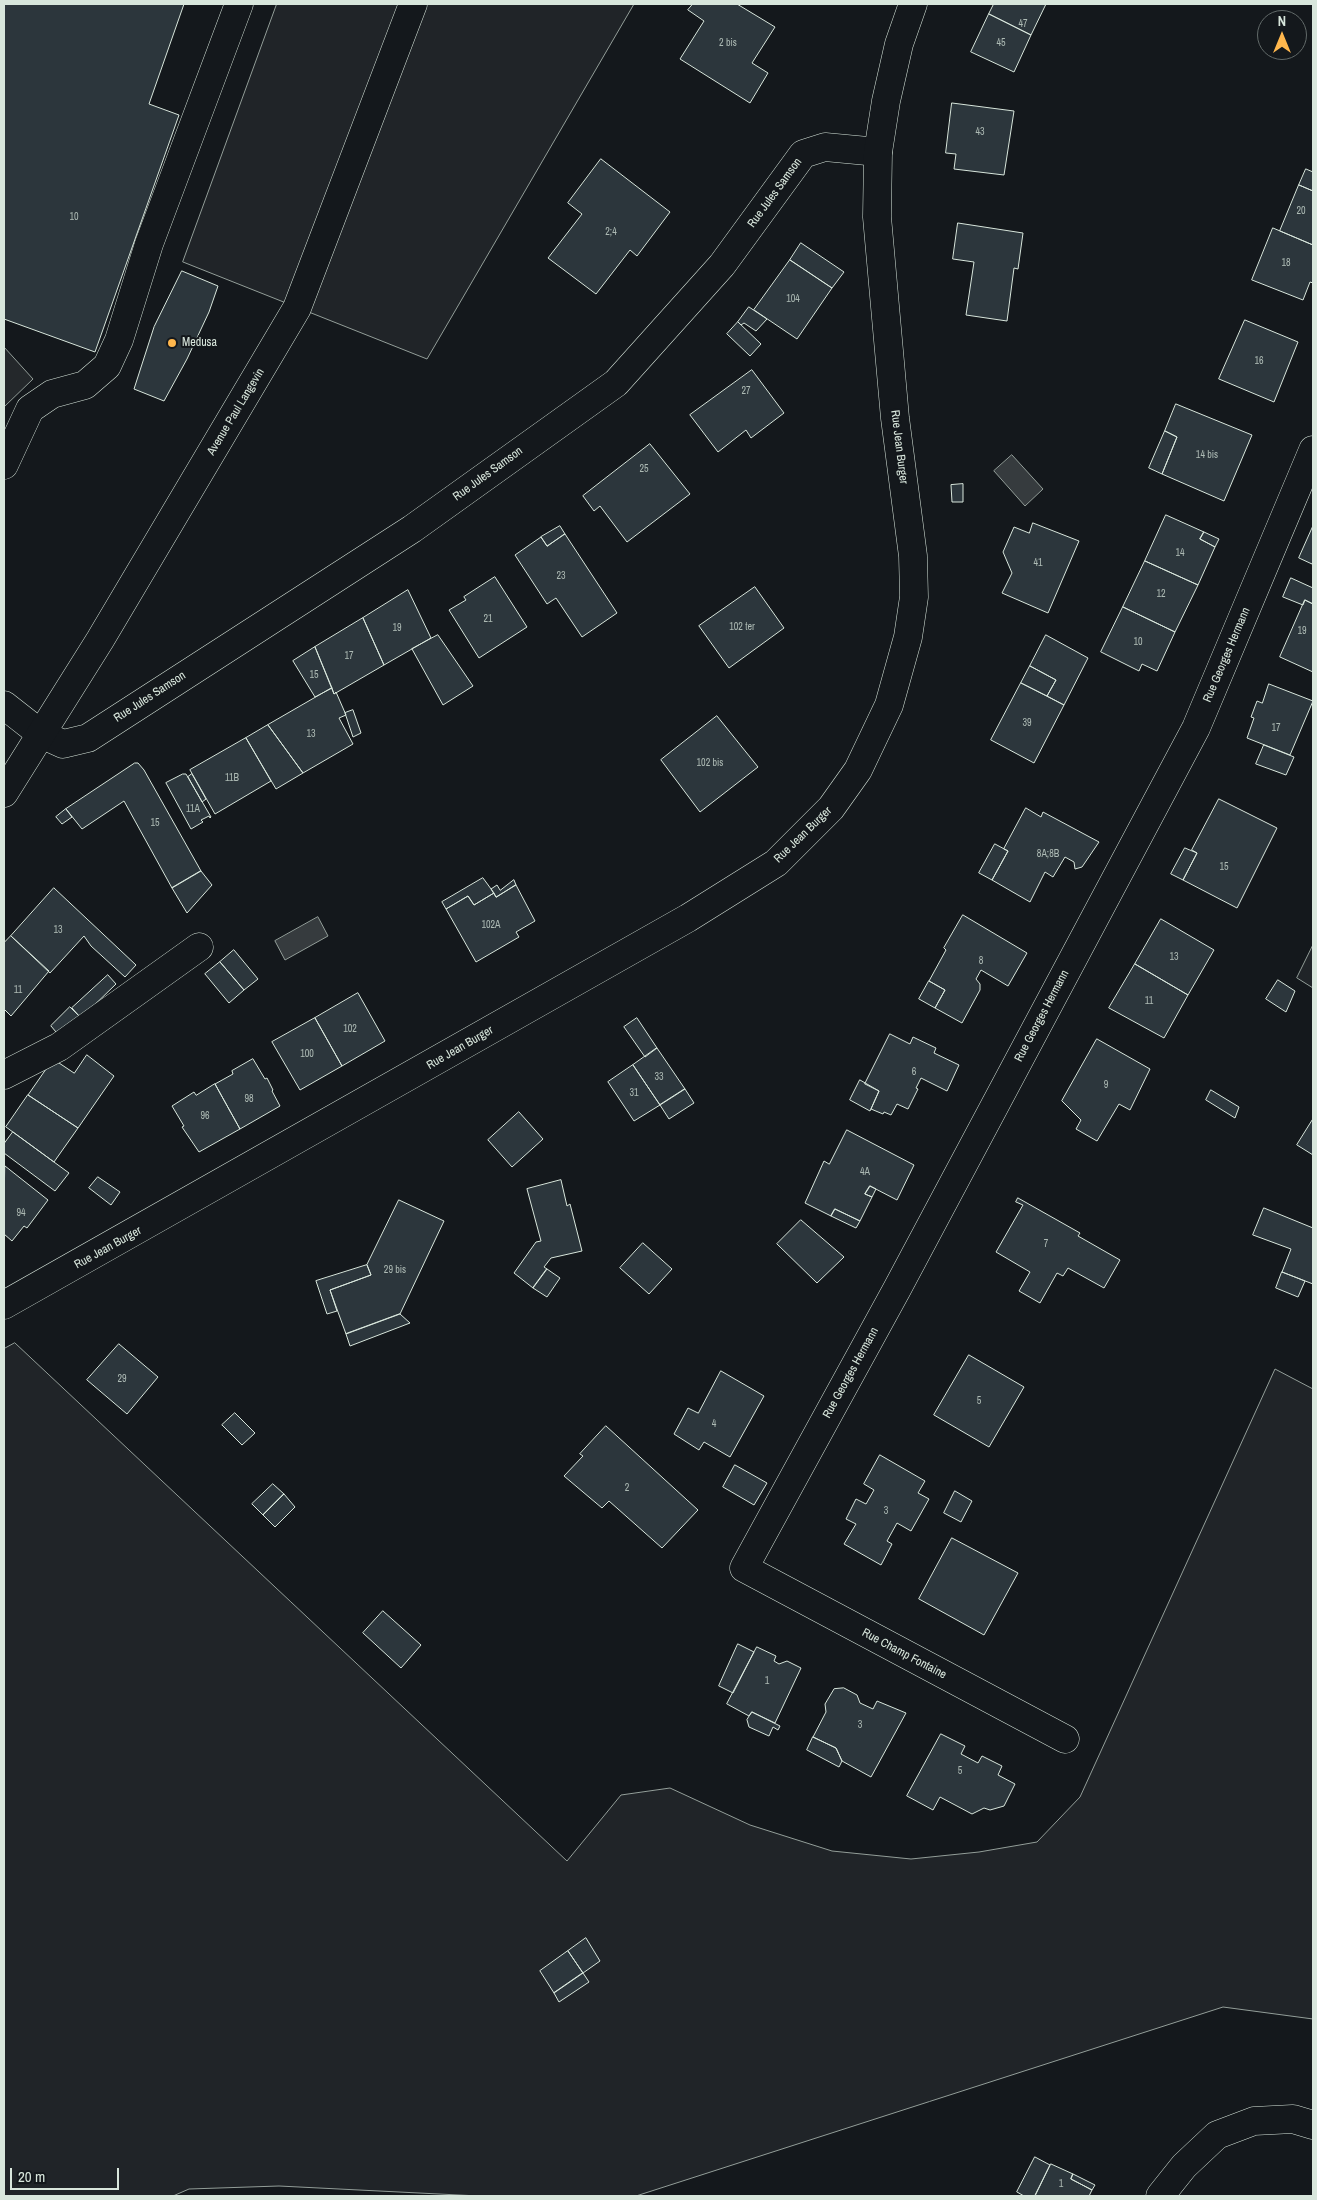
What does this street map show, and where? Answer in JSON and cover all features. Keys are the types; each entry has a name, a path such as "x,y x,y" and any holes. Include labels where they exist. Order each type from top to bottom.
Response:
{"street":[{"path":"4,466 30,409 52,394 85,385 107,366 119,340 149,244 239,4"},
{"name":"Avenue Paul Langevin","path":"4,793 100,640 297,308 413,4"},
{"name":"Rue Jean Burger","path":"4,1305 688,918 776,863 831,808 858,770 889,704 908,636 914,597 913,556 895,418 877,217 878,152 886,101 898,44 913,4"},
{"name":"Rue Jules Samson","path":"4,706 41,734 63,744 88,738 412,529 616,383 722,265 803,154 825,147 878,152"},
{"name":"Rue Georges Hermann","path":"744,1568 901,1280 1196,728 1313,450"},
{"path":"4,1075 59,1047 199,947"},
{"name":"Rue Champ Fontaine","path":"744,1568 1065,1739"},
{"path":"1160,2196 1184,2166 1217,2135 1254,2121 1294,2119 1313,2125"}],"shaded area":[{"path":"277,4 634,4 427,359 183,262"},
{"path":"4,347 33,379 4,407"},
{"path":"1012,455 1043,489 1025,506 994,471"},
{"path":"318,917 328,936 285,960 275,941"},
{"path":"1313,945 1313,988 1297,978"},
{"path":"15,1343 567,1861 621,1795 670,1788 750,1825 832,1851 911,1859 979,1852 1037,1842 1080,1797 1275,1369 1313,1389 1313,2019 1223,2007 636,2196 479,2196 279,2186 189,2189 173,2196 4,2196 4,1349"}],"building":[{"path":"4,4 184,4 149,104 179,115 95,352 4,319"},
{"path":"693,4 737,4 775,27 752,63 768,73 750,103 680,59 704,21 688,10"},
{"path":"994,4 1046,4 1031,35 989,14"},
{"path":"989,14 1031,35 1014,72 971,52"},
{"path":"952,103 1014,111 1004,175 954,169 956,154 946,153"},
{"path":"601,159 670,212 637,256 630,250 596,294 548,258 582,214 568,203"},
{"path":"1306,169 1313,172 1313,191 1299,185"},
{"path":"1299,185 1313,191 1313,245 1280,231"},
{"path":"958,223 1023,233 1018,269 1014,268 1007,321 966,315 974,262 953,259"},
{"path":"1273,228 1313,245 1313,283 1310,282 1303,300 1252,280"},
{"path":"801,243 844,272 832,288 790,260"},
{"path":"790,260 832,288 797,339 754,310"},
{"name":"Medusa","path":"182,271 218,286 209,312 187,359 164,401 134,389 154,327"},
{"path":"749,307 767,319 756,331 744,323 741,325 738,322"},
{"path":"1245,320 1298,342 1274,402 1219,379"},
{"path":"738,322 761,344 750,356 727,334"},
{"path":"752,370 784,413 751,438 746,430 718,452 690,415"},
{"path":"1176,404 1252,435 1224,501 1162,474 1177,437 1165,431"},
{"path":"1165,431 1177,437 1162,474 1149,468"},
{"path":"650,444 690,494 627,542 600,506 594,511 583,496"},
{"path":"963,484 963,502 952,502 951,485"},
{"path":"1166,515 1204,532 1200,539 1215,547 1198,585 1145,561"},
{"path":"1033,523 1079,541 1048,613 1002,593 1012,573 1003,552 1014,527 1029,533"},
{"path":"560,526 565,534 547,546 541,537"},
{"path":"1313,526 1313,561 1312,564 1299,558"},
{"path":"1204,532 1219,539 1215,547 1200,539"},
{"path":"565,534 617,613 582,637 556,598 547,604 515,555 541,537 547,546"},
{"path":"1145,561 1198,585 1175,632 1123,607"},
{"path":"495,577 527,627 479,658 449,610 466,600 464,597"},
{"path":"1291,578 1313,588 1313,604 1305,600 1303,605 1283,597"},
{"path":"755,587 784,628 729,668 699,626"},
{"path":"408,590 431,638 384,665 363,618"},
{"path":"1305,600 1313,604 1313,672 1280,657"},
{"path":"1123,607 1175,632 1157,671 1142,664 1139,671 1101,652"},
{"path":"363,618 384,665 334,694 315,647"},
{"path":"438,635 473,686 443,705 412,649"},
{"path":"1046,635 1088,658 1064,705 1047,696 1056,680 1030,666"},
{"path":"315,647 332,688 315,697 293,661"},
{"path":"1030,666 1056,680 1047,696 1021,683"},
{"path":"1021,683 1064,705 1034,763 991,740"},
{"path":"1269,684 1313,701 1290,755 1247,738 1254,718 1251,717 1257,701 1262,703"},
{"path":"332,688 334,694 336,692 346,715 339,718 353,744 303,773 268,725"},
{"path":"353,710 361,733 353,737 345,713"},
{"path":"717,716 758,767 700,812 661,760"},
{"path":"268,725 303,773 276,789 246,738"},
{"path":"246,738 271,781 215,814 190,770"},
{"path":"1264,745 1294,757 1286,775 1256,764"},
{"path":"135,763 138,763 144,770 201,871 172,888 124,801 82,829 66,809"},
{"path":"186,774 211,817 209,816 201,820 203,822 191,829 166,783"},
{"path":"192,774 206,799 202,802 188,777"},
{"path":"1219,799 1277,828 1237,908 1183,880 1197,853 1192,850"},
{"path":"1026,808 1041,817 1043,812 1099,842 1082,867 1075,869 1074,862 1065,857 1053,877 1045,872 1030,902 992,880 1008,851 1004,849"},
{"path":"66,809 72,817 62,824 56,817"},
{"path":"995,844 1008,851 992,880 979,873"},
{"path":"1185,848 1197,853 1183,880 1171,874"},
{"path":"201,871 212,885 187,913 172,888"},
{"path":"483,878 494,893 474,905 468,896 446,909 442,902"},
{"path":"514,880 516,885 496,897 491,889 497,885 500,890"},
{"path":"516,885 535,921 516,932 519,937 476,962 446,909 468,896 474,905 494,893 496,897"},
{"path":"54,888 136,965 125,977 91,946 84,936 50,973 11,936"},
{"path":"963,915 1027,953 1008,986 981,970 976,979 980,984 980,990 962,1023 935,1008 945,990 929,981 946,950 944,948"},
{"path":"1161,919 1214,950 1188,995 1135,964"},
{"path":"11,936 49,971 11,1016 4,1009 4,943"},
{"path":"234,950 258,979 244,990 220,962"},
{"path":"220,962 244,990 229,1003 205,974"},
{"path":"1135,964 1188,995 1164,1038 1109,1008"},
{"path":"108,975 116,984 81,1018 72,1008"},
{"path":"1278,980 1295,991 1286,1012 1266,999"},
{"path":"929,981 945,990 935,1008 919,999"},
{"path":"358,993 385,1041 342,1066 315,1018"},
{"path":"70,1007 81,1018 61,1038 51,1026"},
{"path":"315,1018 342,1066 300,1090 272,1042"},
{"path":"637,1018 657,1048 645,1057 624,1027"},
{"path":"890,1034 910,1044 913,1037 936,1048 934,1053 959,1065 947,1091 921,1078 908,1109 897,1104 891,1115 871,1109 879,1091 865,1084"},
{"path":"1097,1039 1150,1069 1130,1110 1119,1104 1097,1141 1076,1129 1081,1120 1062,1101"},
{"path":"657,1048 685,1089 660,1105 633,1065"},
{"path":"87,1055 114,1076 78,1128 28,1095 53,1059 74,1073"},
{"path":"253,1059 265,1079 267,1078 280,1106 240,1129 215,1084 233,1074 232,1071"},
{"path":"633,1065 660,1105 634,1121 608,1082"},
{"path":"860,1080 879,1091 870,1111 850,1100"},
{"path":"215,1084 240,1129 199,1152 182,1127 184,1126 172,1106 194,1092 196,1095"},
{"path":"685,1089 694,1103 669,1119 660,1105"},
{"path":"1211,1090 1239,1107 1235,1118 1206,1100"},
{"path":"28,1095 78,1128 54,1162 6,1127"},
{"path":"519,1112 543,1139 512,1167 488,1140"},
{"path":"1313,1119 1313,1155 1297,1145"},
{"path":"847,1130 914,1165 897,1200 870,1186 865,1194 872,1197 860,1221 835,1209 831,1216 805,1203 824,1161 829,1164"},
{"path":"13,1132 69,1173 55,1191 4,1153 4,1144"},
{"path":"5,1166 48,1200 27,1228 24,1226 12,1241 4,1234"},
{"path":"98,1177 120,1192 111,1205 89,1188"},
{"path":"561,1180 567,1206 570,1204 582,1251 551,1258 544,1267 547,1269 533,1288 514,1273 536,1242 541,1241 527,1189"},
{"path":"870,1186 876,1189 872,1197 865,1194"},
{"path":"1018,1198 1080,1233 1078,1236 1120,1260 1104,1288 1068,1268 1063,1276 1057,1273 1040,1303 1019,1291 1030,1272 996,1252 1023,1205 1016,1202"},
{"path":"399,1200 444,1221 400,1314 346,1334 330,1290 371,1275 367,1265"},
{"path":"1264,1208 1313,1228 1313,1284 1282,1272 1291,1249 1253,1235"},
{"path":"835,1209 860,1221 856,1228 831,1216"},
{"path":"801,1220 844,1257 817,1283 777,1244"},
{"path":"643,1243 672,1269 649,1294 620,1268"},
{"path":"367,1265 371,1275 330,1290 337,1311 327,1314 316,1281"},
{"path":"547,1269 560,1278 547,1297 533,1288"},
{"path":"1282,1272 1305,1281 1298,1297 1276,1288"},
{"path":"400,1314 410,1323 350,1346 346,1334"},
{"path":"119,1344 158,1377 127,1414 87,1380"},
{"path":"969,1355 1024,1387 989,1447 934,1415"},
{"path":"721,1371 764,1396 730,1457 704,1442 699,1450 674,1434 688,1408 698,1413"},
{"path":"235,1413 255,1433 242,1445 222,1425"},
{"path":"606,1426 698,1510 662,1548 609,1501 602,1508 564,1476 583,1456 580,1454"},
{"path":"880,1455 925,1481 918,1493 929,1499 911,1531 897,1523 887,1541 892,1544 881,1565 844,1544 856,1524 846,1519 856,1499 866,1504 874,1490 864,1484"},
{"path":"735,1465 767,1483 754,1505 723,1487"},
{"path":"273,1484 284,1494 263,1515 252,1504"},
{"path":"955,1491 972,1501 961,1522 944,1513"},
{"path":"284,1494 295,1507 275,1527 263,1515"},
{"path":"952,1538 1018,1573 984,1635 919,1599"},
{"path":"383,1611 421,1645 401,1668 363,1633"},
{"path":"738,1644 754,1652 733,1693 719,1686"},
{"path":"757,1647 776,1656 774,1661 779,1664 787,1661 801,1668 775,1723 752,1712 749,1716 727,1704"},
{"path":"844,1688 857,1695 860,1703 873,1709 877,1701 906,1713 871,1777 842,1761 836,1748 813,1737 826,1712 825,1704 834,1689"},
{"path":"752,1712 780,1726 778,1730 773,1727 769,1736 749,1727 747,1720"},
{"path":"941,1734 965,1746 961,1754 978,1763 982,1756 1002,1766 998,1775 1015,1784 1004,1806 990,1810 984,1808 972,1814 940,1797 933,1810 907,1796"},
{"path":"813,1737 836,1748 842,1761 839,1767 807,1750"},
{"path":"586,1938 600,1961 583,1973 568,1951"},
{"path":"568,1951 583,1973 554,1993 540,1971"},
{"path":"583,1973 589,1982 559,2002 554,1993"},
{"path":"1035,2157 1050,2165 1035,2196 1024,2196 1017,2192"},
{"path":"1051,2164 1073,2174 1071,2179 1092,2190 1089,2196 1035,2196"},
{"path":"1073,2174 1095,2185 1092,2190 1071,2179"}],"place":[{"name":"Medusa","path":"172,343"}]}
